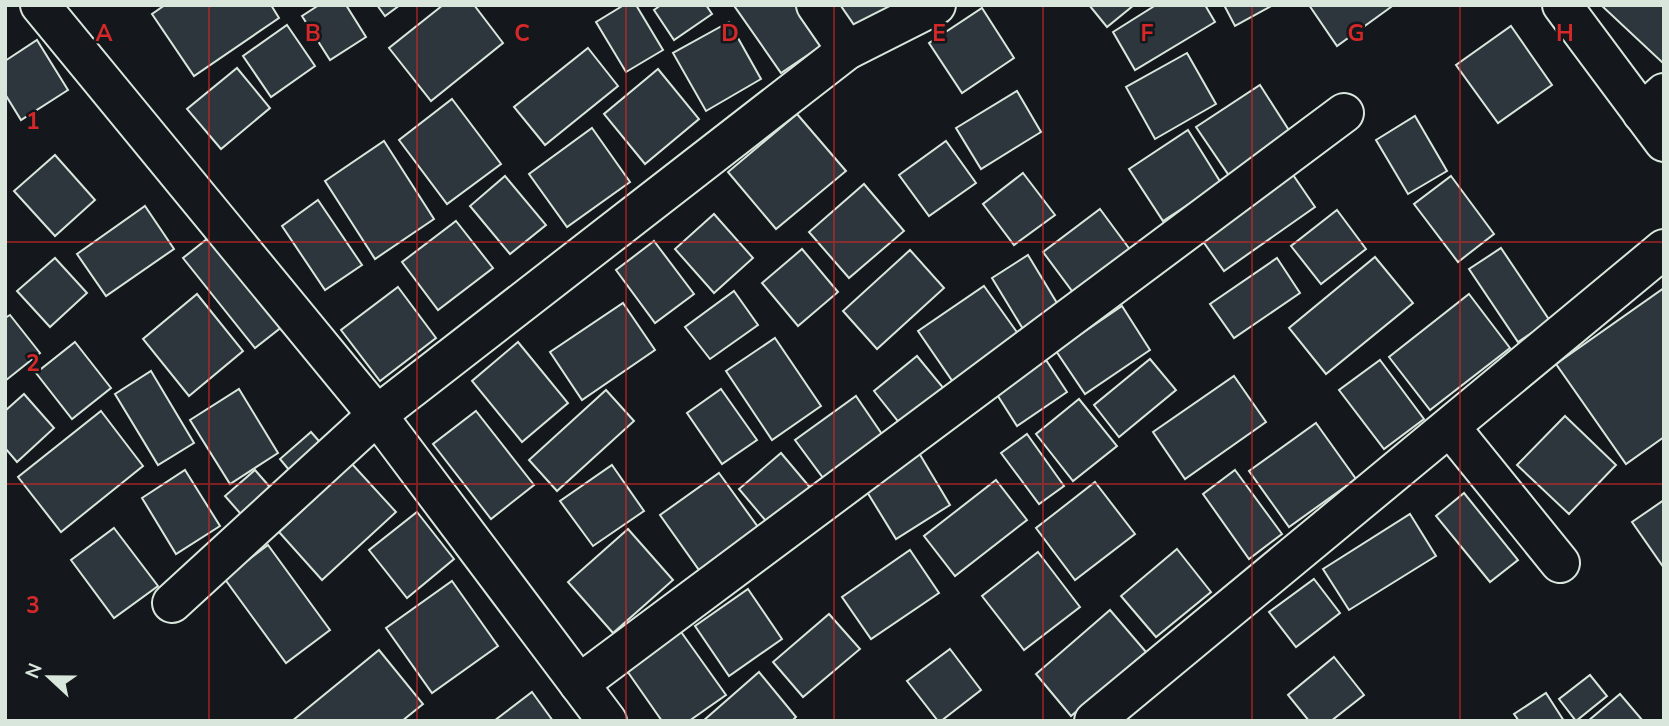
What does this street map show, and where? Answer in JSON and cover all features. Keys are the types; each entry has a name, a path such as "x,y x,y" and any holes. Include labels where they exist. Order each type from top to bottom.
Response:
{"street":[{"path":"816,5 847,50"},
{"path":"172,603 377,415 847,50 936,5"},
{"path":"1562,5 1657,116"},
{"path":"52,9 377,415 607,721"},
{"path":"579,684 1344,113"},
{"path":"1094,721 1664,249"},
{"path":"1450,427 1560,563"}],"building":[{"path":"165,5 271,5 279,18 194,76 152,14"},
{"path":"319,5 346,5 366,37 330,60 302,16"},
{"path":"377,5 400,5 385,16"},
{"path":"443,5 474,5 503,43 431,101 389,48"},
{"path":"624,5 636,5 663,50 626,72 596,22"},
{"path":"661,5 706,5 712,14 674,40 654,10"},
{"path":"799,5 824,44 781,73 735,7"},
{"path":"828,5 889,5 890,7 847,35"},
{"path":"1089,5 1134,5 1107,27"},
{"path":"1156,5 1205,5 1215,22 1135,70 1113,32"},
{"path":"1224,5 1273,5 1235,26"},
{"path":"1309,5 1390,5 1391,7 1337,46"},
{"path":"1601,5 1664,5 1664,64"},
{"path":"982,8 1014,58 962,93 929,43"},
{"path":"729,22 761,79 706,111 673,53"},
{"path":"287,25 315,66 271,97 243,56"},
{"path":"1511,26 1552,85 1498,123 1456,65"},
{"path":"37,40 68,90 21,120 5,94 5,61"},
{"path":"588,48 618,86 545,145 514,107"},
{"path":"1187,53 1216,104 1155,139 1126,87"},
{"path":"237,68 270,108 221,149 187,109"},
{"path":"658,69 699,119 645,164 604,114"},
{"path":"1260,85 1292,135 1230,177 1196,127"},
{"path":"1017,91 1041,132 981,169 956,128"},
{"path":"452,99 501,164 447,204 399,140"},
{"path":"797,114 846,171 776,229 728,172"},
{"path":"1415,116 1447,171 1408,194 1376,140"},
{"path":"592,128 630,182 567,227 529,174"},
{"path":"1188,130 1221,183 1163,221 1129,169"},
{"path":"384,141 434,219 375,259 325,181"},
{"path":"946,141 976,183 929,216 899,175"},
{"path":"55,155 95,200 55,236 14,191"},
{"path":"1289,169 1315,207 1224,271 1197,233"},
{"path":"1023,173 1055,215 1014,245 983,204"},
{"path":"505,176 546,225 510,254 470,206"},
{"path":"1451,176 1494,234 1458,262 1414,204"},
{"path":"864,184 904,231 849,278 809,232"},
{"path":"318,200 362,265 325,290 282,226"},
{"path":"145,206 174,249 106,296 77,254"},
{"path":"1100,209 1131,251 1075,295 1043,252"},
{"path":"1337,210 1366,249 1321,284 1291,246"},
{"path":"714,214 753,258 714,293 675,249"},
{"path":"456,221 493,268 438,310 402,262"},
{"path":"212,235 283,326 255,348 183,258"},
{"path":"654,241 694,294 655,323 616,270"},
{"path":"1501,248 1550,321 1518,342 1469,269"},
{"path":"802,249 838,292 798,326 762,283"},
{"path":"910,250 944,288 877,349 843,311"},
{"path":"1028,255 1063,313 1026,334 992,278"},
{"path":"1375,257 1413,303 1326,374 1289,328"},
{"path":"55,258 87,293 50,327 17,291"},
{"path":"1277,258 1300,293 1234,338 1210,304"},
{"path":"984,286 1019,335 953,382 918,331"},
{"path":"398,287 436,338 380,381 341,330"},
{"path":"1664,288 1664,437 1626,464 1556,364"},
{"path":"734,291 758,325 710,359 685,327"},
{"path":"197,294 243,351 189,396 143,339"},
{"path":"1469,294 1510,348 1430,410 1389,357"},
{"path":"623,303 655,350 582,400 550,352"},
{"path":"1122,306 1150,350 1085,394 1056,351"},
{"path":"10,315 40,353 5,381 5,318"},
{"path":"775,338 821,406 772,440 726,371"},
{"path":"75,342 111,388 72,419 36,373"},
{"path":"518,342 568,403 522,442 472,381"},
{"path":"917,356 945,390 901,425 874,391"},
{"path":"1150,359 1176,390 1119,437 1094,405"},
{"path":"1046,360 1067,392 1017,426 996,393"},
{"path":"1380,360 1424,419 1384,449 1339,390"},
{"path":"151,371 194,443 158,465 115,394"},
{"path":"1234,376 1266,422 1185,479 1153,432"},
{"path":"239,389 278,453 230,484 190,420"},
{"path":"721,389 757,440 722,464 687,413"},
{"path":"606,390 634,421 557,491 529,460"},
{"path":"24,394 54,428 17,462 5,448 5,411"},
{"path":"856,396 888,443 829,486 795,440"},
{"path":"1079,399 1117,446 1073,481 1036,434"},
{"path":"101,411 143,466 61,532 18,477"},
{"path":"476,411 534,485 491,519 433,444"},
{"path":"1565,416 1616,465 1569,514 1517,465"},
{"path":"1316,423 1356,479 1289,527 1249,471"},
{"path":"311,432 326,449 294,476 280,459"},
{"path":"1027,434 1064,486 1039,504 1001,453"},
{"path":"781,453 813,491 771,527 739,489"},
{"path":"919,453 950,505 896,539 864,487"},
{"path":"352,464 396,512 322,580 279,532"},
{"path":"612,465 644,511 593,546 560,501"},
{"path":"185,470 220,526 176,554 142,498"},
{"path":"255,470 276,494 247,521 225,496"},
{"path":"1235,470 1282,534 1249,559 1203,494"},
{"path":"719,473 758,527 699,570 660,515"},
{"path":"996,480 1027,520 955,576 924,536"},
{"path":"1095,482 1135,534 1075,580 1036,528"},
{"path":"1464,493 1518,560 1490,582 1436,516"},
{"path":"1664,500 1664,568 1632,522"},
{"path":"417,512 454,559 407,598 369,550"},
{"path":"1410,514 1436,556 1349,610 1323,569"},
{"path":"114,528 158,586 114,618 71,560"},
{"path":"628,529 673,580 613,633 568,582"},
{"path":"268,545 330,630 286,663 224,578"},
{"path":"1177,549 1211,592 1156,637 1121,596"},
{"path":"910,550 939,593 871,639 842,597"},
{"path":"1038,552 1080,607 1024,650 982,596"},
{"path":"1314,579 1340,613 1296,647 1269,612"},
{"path":"452,581 498,646 432,693 386,628"},
{"path":"748,589 782,639 729,676 695,626"},
{"path":"1110,610 1146,652 1071,716 1036,674"},
{"path":"829,614 860,649 803,697 773,662"},
{"path":"679,629 726,695 689,721 662,721 625,668"},
{"path":"950,649 981,690 938,721 907,681"},
{"path":"379,650 423,704 402,721 292,721"},
{"path":"1334,657 1364,695 1331,721 1309,721 1288,695"},
{"path":"759,672 796,717 792,721 703,721"},
{"path":"1590,675 1607,696 1576,721 1559,699"},
{"path":"532,692 553,721 494,721"},
{"path":"1546,693 1564,721 1519,721 1514,714"},
{"path":"1620,694 1643,721 1588,721"}]}
